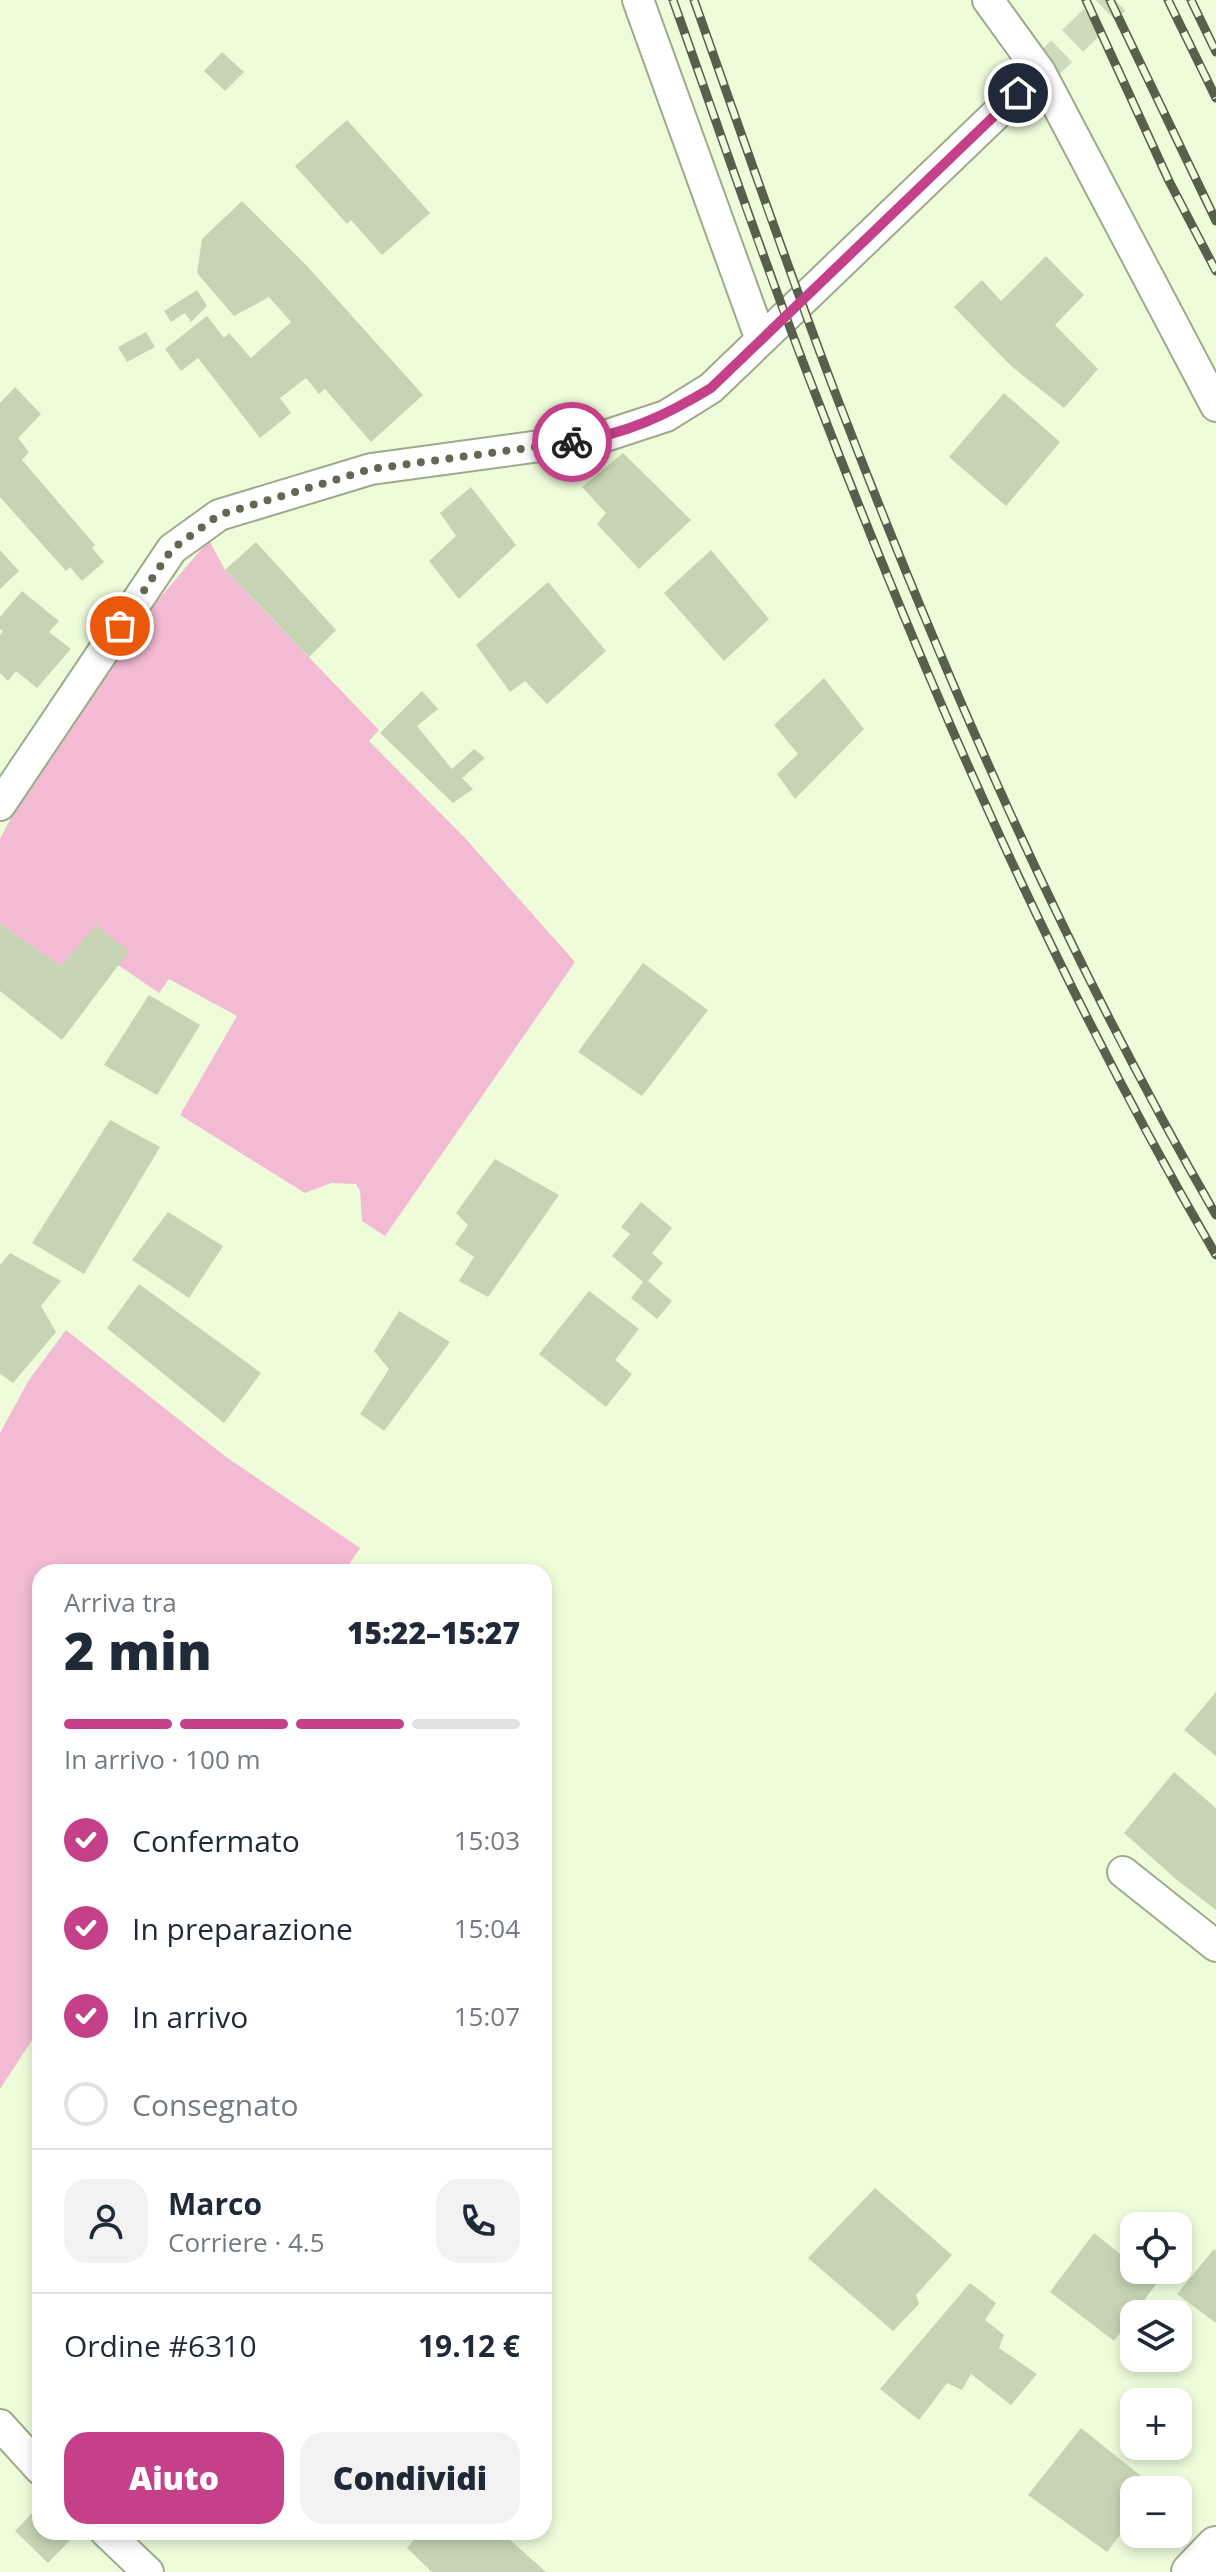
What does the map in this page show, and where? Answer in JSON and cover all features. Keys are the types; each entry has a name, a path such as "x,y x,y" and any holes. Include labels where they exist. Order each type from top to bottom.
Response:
{"street":[{"path":"638,0 761,340"},
{"path":"988,0 1040,72 1216,406"},
{"path":"0,805 172,549 219,515 371,469 599,438 666,416 711,388 1040,72"},
{"path":"1123,1872 1216,1946"},
{"path":"0,2425 32,2460"},
{"path":"114,2540 148,2572"},
{"path":"1191,2572 1216,2546"}],"shaded area":[{"path":"209,540 225,570 379,730 369,741 465,838 575,962 385,1236 362,1221 360,1191 356,1184 331,1183 305,1193 180,1115 237,1016 169,979 159,993 83,941 61,966 0,924 0,839 22,797 143,618"},
{"path":"66,1330 226,1457 360,1548 349,1564 32,1564 32,2040 0,2089 0,1433 29,1380"}],"building":[{"path":"222,52 244,72 225,91 204,71"},
{"path":"347,120 430,213 382,255 351,220 347,224 295,166"},
{"path":"242,201 307,266 423,395 371,442 325,389 319,394 306,378 280,398 291,413 260,438 198,358 181,371 165,349 207,316 224,338 229,333 251,358 291,322 269,297 234,316 197,273 202,239"},
{"path":"1046,256 1084,295 1055,325 1098,369 1064,408 1011,366 954,307 982,280 1001,301"},
{"path":"197,290 207,306 191,322 185,313 171,322 164,311"},
{"path":"146,332 155,347 127,362 118,347"},
{"path":"15,387 41,414 18,438 29,452 22,460 95,545 92,548 104,562 82,581 70,567 66,571 0,497 0,403"},
{"path":"1004,393 1060,442 1006,506 949,457"},
{"path":"623,453 691,520 639,569 597,524 606,513 582,487"},
{"path":"471,487 516,545 459,599 429,561 456,536 440,513"},
{"path":"256,542 336,630 309,657 225,570"},
{"path":"0,550 19,571 0,589"},
{"path":"711,550 769,619 724,661 664,593"},
{"path":"548,582 606,651 547,704 525,681 510,692 476,645"},
{"path":"22,591 59,621 49,632 71,649 37,688 16,671 8,681 0,673 0,635 3,631 0,629 0,617"},
{"path":"824,678 864,729 795,799 777,774 798,754 774,725"},
{"path":"422,691 438,709 417,726 452,769 474,749 485,758 462,778 473,789 453,803 380,733"},
{"path":"0,924 61,966 96,925 129,951 62,1040 0,991"},
{"path":"643,963 708,1010 642,1096 578,1052"},
{"path":"149,995 200,1025 157,1095 104,1065"},
{"path":"110,1120 160,1147 84,1274 32,1243"},
{"path":"495,1159 559,1195 488,1297 459,1281 474,1257 455,1244 468,1225 456,1213"},
{"path":"641,1202 672,1228 652,1253 663,1263 648,1281 672,1301 657,1319 631,1298 643,1282 612,1256 630,1234 621,1227"},
{"path":"168,1212 223,1246 189,1298 132,1260"},
{"path":"10,1253 61,1281 41,1306 56,1332 13,1383 0,1374 0,1265"},
{"path":"139,1284 261,1373 224,1423 107,1328"},
{"path":"589,1291 639,1329 615,1360 632,1374 606,1407 539,1354"},
{"path":"399,1311 450,1342 384,1431 360,1414 389,1369 374,1351"},
{"path":"1216,1692 1216,1756 1184,1730"},
{"path":"1174,1772 1216,1808 1216,1910 1124,1833"},
{"path":"875,2188 952,2255 916,2295 919,2304 893,2331 808,2258"},
{"path":"1094,2233 1120,2254 1120,2284 1156,2284 1144,2300 1120,2300 1120,2333 1114,2341 1050,2292"},
{"path":"1214,2249 1216,2323 1192,2305 1192,2300 1185,2300 1177,2294 1185,2284 1192,2284 1192,2276"},
{"path":"970,2283 996,2303 985,2320 1004,2335 999,2348 1037,2374 1011,2405 971,2374 962,2390 947,2383 919,2420 880,2389"},
{"path":"1081,2428 1141,2476 1120,2476 1120,2535 1107,2552 1028,2495"},
{"path":"32,2513 32,2540 70,2540 48,2563 15,2531"},
{"path":"414,2540 510,2540 546,2572 432,2572 407,2548"}],"tunnel":[{"path":"1040,72 1115,0"}],"railway":[{"path":"673,0 799,351 861,511 952,728 1050,943 1158,1152 1216,1255"},
{"path":"694,0 836,395 964,709 1108,1016 1216,1215"},
{"path":"1086,0 1169,181 1216,271"},
{"path":"1110,0 1216,221"},
{"path":"1168,0 1216,98"},
{"path":"1191,0 1216,52"}],"way so far":[{"path":"120,626 172,549 219,515 371,469 572,442"}],"route":[{"path":"572,442 599,438 666,416 711,388 1018,93"}]}
